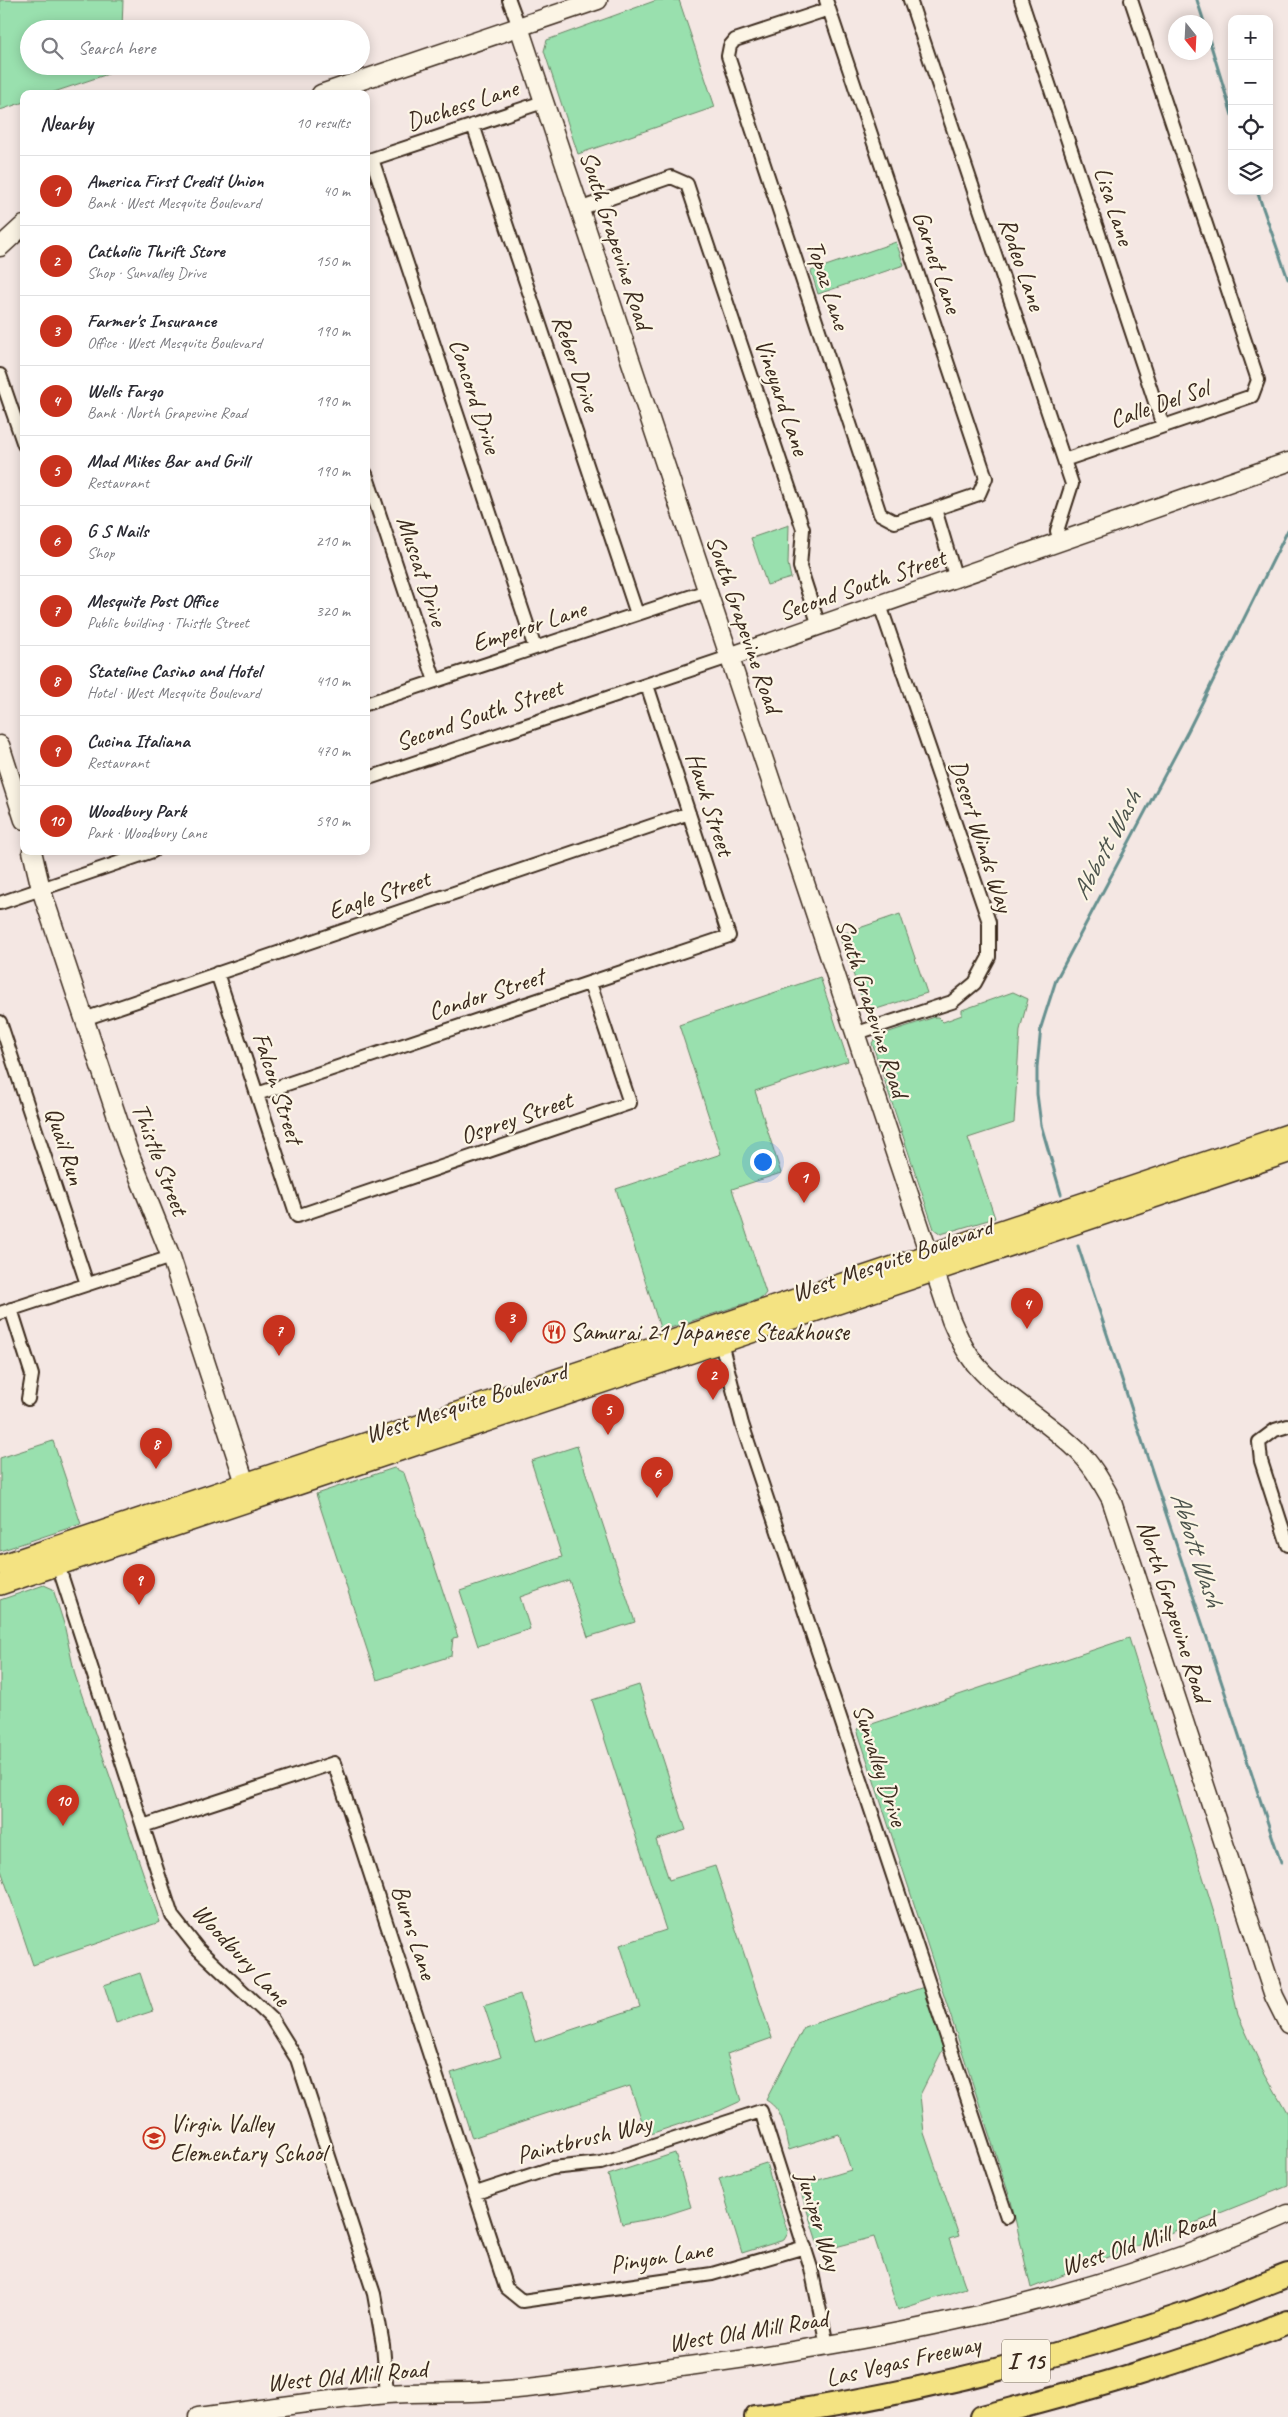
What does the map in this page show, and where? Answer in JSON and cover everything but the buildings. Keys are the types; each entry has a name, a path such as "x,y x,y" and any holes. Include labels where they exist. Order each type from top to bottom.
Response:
{"highway":[{"name":"Las Vegas Freeway","path":"756,2417 813,2409 958,2379 1060,2352 1186,2314 1288,2275"},
{"name":"I 15","path":"982,2417 1081,2392 1211,2352 1288,2322"}],"main road":[{"name":"West Mesquite Boulevard","path":"0,1565 245,1483 616,1369 722,1344 931,1264 1249,1157 1288,1134"},
{"name":"West Mesquite Boulevard","path":"1249,1157 1288,1153"},
{"name":"West Mesquite Boulevard","path":"0,1585 251,1501 616,1369 716,1326 931,1264"},
{"path":"245,1483 251,1501"}],"street":[{"name":"South Grapevine Road","path":"509,0 931,1264"},
{"path":"333,90 598,0"},
{"name":"Rodeo Lane","path":"910,0 1072,484 1057,531 1060,542"},
{"name":"Lisa Lane","path":"1021,0 1163,426"},
{"name":"Calle Del Sol","path":"1064,460 1252,396 1258,380 1131,0"},
{"name":"Topaz Lane","path":"827,4 735,40 730,46 728,56 880,514 895,522 934,509"},
{"name":"Garnet Lane","path":"827,4 986,478 979,494 934,509"},
{"name":"Duchess Lane","path":"370,160 543,102"},
{"name":"Reber Drive","path":"473,125 636,614"},
{"name":"Concord Drive","path":"370,163 535,648"},
{"name":"Vineyard Lane","path":"580,209 672,177 687,184 803,529 800,567 819,626"},
{"path":"0,246 20,228"},
{"path":"0,375 20,433"},
{"name":"Second South Street","path":"370,779 956,579 1288,462"},
{"name":"Muscat Drive","path":"370,486 435,681"},
{"path":"934,509 956,579"},
{"name":"Emperor Lane","path":"370,703 707,591"},
{"name":"Desert Winds Way","path":"854,1034 952,1002 975,982 988,957 988,922 880,605"},
{"name":"Hawk Street","path":"647,685 730,936"},
{"path":"0,745 20,808"},
{"name":"Eagle Street","path":"84,1018 689,813"},
{"name":"Thistle Street","path":"33,855 41,889 128,1150 171,1257 245,1483"},
{"path":"0,903 141,855"},
{"name":"Condor Street","path":"256,1094 730,936"},
{"name":"Falcon Street","path":"216,973 297,1216"},
{"name":"Osprey Street","path":"297,1216 630,1103 590,983"},
{"name":"Quail Run","path":"0,1022 87,1284"},
{"path":"28,1399 32,1375 6,1311 171,1257"},
{"name":"North Grapevine Road","path":"931,1264 961,1342 977,1366 1003,1390 1056,1430 1078,1450 1096,1472 1111,1499 1274,1996 1288,2024"},
{"name":"Sunvalley Drive","path":"716,1326 742,1424 1007,2217"},
{"path":"1288,1426 1275,1430 1259,1442 1261,1461 1288,1545"},
{"name":"Woodbury Lane","path":"52,1547 172,1916 198,1949 272,2019 297,2059 374,2294 383,2345 387,2394"},
{"name":"Burns Lane","path":"143,1826 334,1763 506,2288 522,2301"},
{"name":"Paintbrush Way","path":"476,2193 552,2168 601,2163 761,2111"},
{"name":"Juniper Way","path":"761,2111 805,2247 827,2345"},
{"name":"West Old Mill Road","path":"198,2417 387,2394 504,2390 737,2360 827,2345 1030,2304 1194,2252 1288,2214"},
{"name":"Pinyon Lane","path":"522,2301 712,2274 805,2247"}],"green space":[{"path":"0,0 123,0 122,20 20,20 20,75 105,75 60,90 20,90 20,103 0,110"},
{"path":"657,0 679,0 715,107 578,154 544,51 547,40"},
{"path":"896,242 904,265 818,294 811,271"},
{"path":"789,525 788,564 791,578 767,585 751,538"},
{"path":"900,914 927,993 867,1012 839,935"},
{"path":"820,977 848,1061 755,1091 781,1173 732,1189 766,1293 762,1298 661,1331 616,1189 721,1154 679,1025"},
{"path":"1013,992 1028,999 1020,1030 1014,1123 968,1138 995,1218 941,1234 934,1229 872,1043 877,1036 935,1017 938,1017 943,1022 962,1015 962,1010"},
{"path":"53,1441 81,1524 0,1551 0,1458"},
{"path":"577,1446 635,1622 588,1637 569,1580 520,1597 530,1629 478,1646 460,1591 562,1557 531,1461"},
{"path":"394,1468 404,1473 458,1637 453,1638 451,1656 377,1680 316,1494"},
{"path":"44,1585 53,1589 64,1624 75,1675 160,1922 33,1965 0,1867 0,1600"},
{"path":"1129,1638 1218,1925 1238,2015 1263,2070 1288,2114 1288,2186 1031,2288 1011,2201 857,1729"},
{"path":"639,1685 686,1830 656,1840 669,1880 715,1866 772,2038 727,2054 741,2101 719,2111 647,2135 630,2086 472,2138 451,2073 501,2057 484,2006 520,1994 535,2042 640,2007 620,1945 666,1930 592,1700"},
{"path":"140,1973 153,2011 116,2023 104,1985"},
{"path":"924,1987 944,2047 920,2095 924,2133 959,2236 949,2239 966,2288 898,2310 874,2237 820,2251 799,2186 851,2170 839,2134 789,2150 783,2122 777,2110 766,2100 804,2027"},
{"path":"675,2153 691,2207 660,2217 622,2224 608,2175"},
{"path":"766,2163 788,2233 784,2240 742,2253 719,2178"}],"waterway":[{"name":"Abbott Wash","path":"1197,0 1202,15"},
{"name":"Abbott Wash","path":"1213,52 1229,105"},
{"name":"Abbott Wash","path":"1258,195 1288,279"},
{"name":"Abbott Wash","path":"1061,1194 1041,1125 1037,1094 1037,1067 1041,1027 1056,980 1188,731 1288,530"},
{"name":"Abbott Wash","path":"1078,1246 1281,1863"}],"place":[{"name":"America First Credit Union","path":"804,1203"},
{"name":"Wells Fargo","path":"1027,1329"},
{"name":"Samurai 21 Japanese Steakhouse","path":"554,1332"},
{"name":"Farmer's Insurance","path":"511,1343"},
{"name":"Mesquite Post Office","path":"279,1356"},
{"name":"Catholic Thrift Store","path":"713,1400"},
{"name":"Mad Mikes Bar and Grill","path":"608,1435"},
{"name":"Stateline Casino and Hotel","path":"156,1469"},
{"name":"G S Nails","path":"657,1498"},
{"name":"Cucina Italiana","path":"139,1605"},
{"name":"Woodbury Park","path":"63,1826"},
{"name":"Virgin Valley Elementary School","path":"154,2138"}]}
